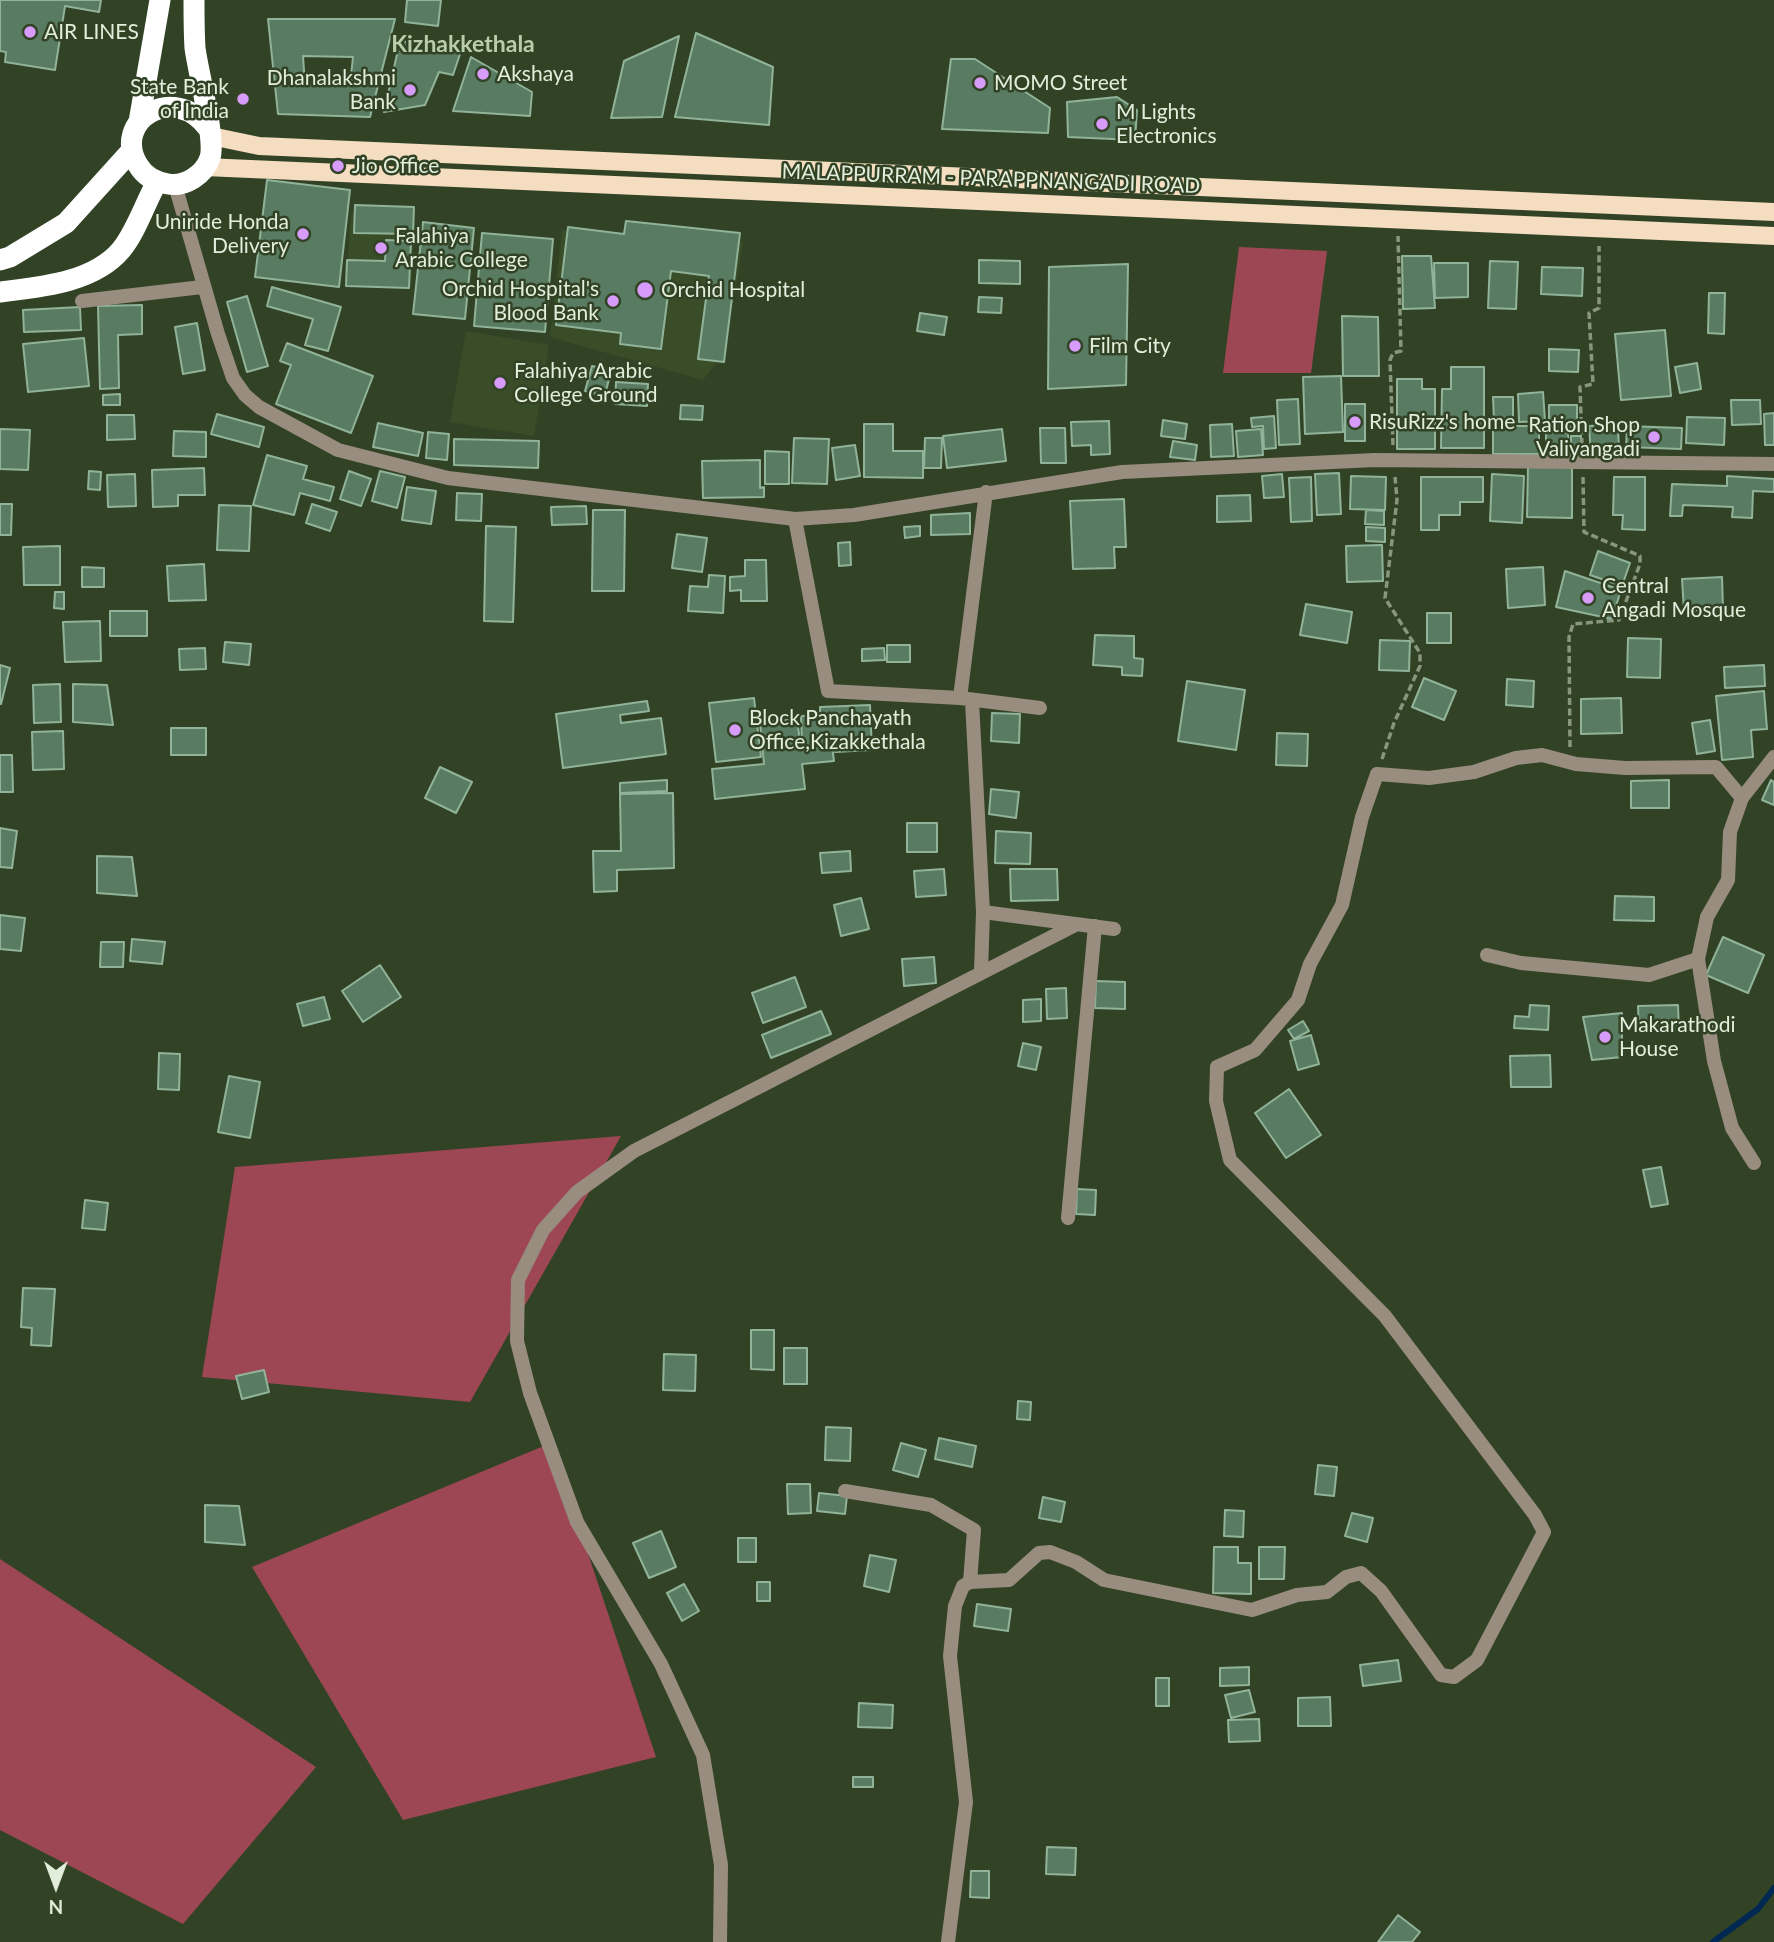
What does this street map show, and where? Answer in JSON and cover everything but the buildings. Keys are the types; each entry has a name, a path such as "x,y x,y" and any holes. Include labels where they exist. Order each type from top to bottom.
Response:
{"highway":[{"path":"160,0 132,150 136,164 145,175 166,184 192,179 210,158 209,132 195,45 194,0"},
{"path":"139,122 161,107 175,106 188,109 209,132"},
{"path":"0,260 10,257 66,223 132,150"},
{"path":"0,292 51,285 103,267 122,248 166,184"}],"main road":[{"name":"MALAPPURRAM - PARAPPNANGADI ROAD","path":"209,132 259,146 1774,212"},
{"name":"MALAPPURRAM - PARAPPNANGADI ROAD","path":"205,167 1774,236"}],"street":[{"path":"166,184 233,378 244,395 259,407 338,450 448,478 795,519 854,515 986,492 1048,486 1122,472 1393,460 1774,464"},
{"path":"82,301 202,287"},
{"path":"981,972 983,912 966,699 986,492"},
{"path":"795,519 828,691 966,699 1040,708"},
{"path":"948,1942 966,1802 950,1656 958,1593 970,1582 1009,1580 1039,1553 1050,1552 1076,1562 1104,1580 1252,1610 1297,1595 1327,1592 1346,1577 1361,1573 1381,1591 1441,1675 1454,1676 1477,1660 1544,1532 1535,1515 1385,1315 1230,1160 1216,1101 1217,1067 1255,1050 1298,1000 1310,964 1342,905 1362,817 1377,774 1429,778 1474,772 1516,758 1542,755 1571,763 1625,768 1716,767 1742,798"},
{"path":"1754,1163 1732,1128 1714,1061 1698,959 1707,917 1728,880 1730,832 1742,798 1773,758"},
{"path":"983,912 1114,929"},
{"path":"720,1942 721,1865 703,1755 661,1664 577,1522 523,1367 517,1341 518,1280 543,1230 577,1192 634,1151 1077,924"},
{"path":"1068,1218 1095,926"},
{"path":"1487,955 1521,963 1649,975 1698,959"},
{"path":"845,1491 931,1505 974,1530 970,1582"}],"path":[{"path":"1377,774 1394,723 1420,666 1418,647 1385,598 1397,500 1390,360 1393,354 1401,351 1398,219"},
{"path":"1571,763 1569,637 1573,624 1619,620 1640,564 1640,556 1584,532 1580,387 1593,384 1589,313 1599,308 1599,229"}],"shaded area":[{"name":"Falahiya Arabic College","path":"351,213 415,218 411,283 347,278"},
{"name":"Orchid Hospital","path":"562,230 743,242 725,353 703,380 550,337"},
{"path":"1239,247 1327,251 1311,373 1223,373"},
{"name":"Falahiya Arabic College Ground","path":"466,331 549,345 534,436 450,422"},
{"path":"621,1136 470,1402 202,1377 235,1167"},
{"path":"551,1443 656,1757 403,1820 252,1567"},
{"path":"0,1559 316,1767 183,1924 0,1830"}],"waterway":[{"path":"1713,1942 1758,1909 1774,1888"}],"place":[{"name":"AIR LINES","path":"30,32"},
{"name":"Akshaya","path":"483,74"},
{"name":"MOMO Street","path":"980,83"},
{"name":"Dhanalakshmi Bank","path":"410,90"},
{"name":"State Bank of India","path":"243,99"},
{"name":"M Lights Electronics","path":"1102,124"},
{"name":"Jio Office","path":"338,166"},
{"name":"Uniride Honda Delivery","path":"303,234"},
{"name":"Falahiya Arabic College","path":"381,248"},
{"name":"Orchid Hospital","path":"645,290"},
{"name":"Orchid Hospital's Blood Bank","path":"613,301"},
{"name":"Film City","path":"1075,346"},
{"name":"Falahiya Arabic College Ground","path":"500,383"},
{"name":"RisuRizz's home","path":"1355,422"},
{"name":"Ration Shop Valiyangadi","path":"1654,437"},
{"name":"Central Angadi Mosque","path":"1588,598"},
{"name":"Block Panchayath Office,Kizakkethala","path":"735,730"},
{"name":"Makarathodi House","path":"1605,1037"}],"district":[{"name":"Kizhakkethala","path":"463,45"}]}
